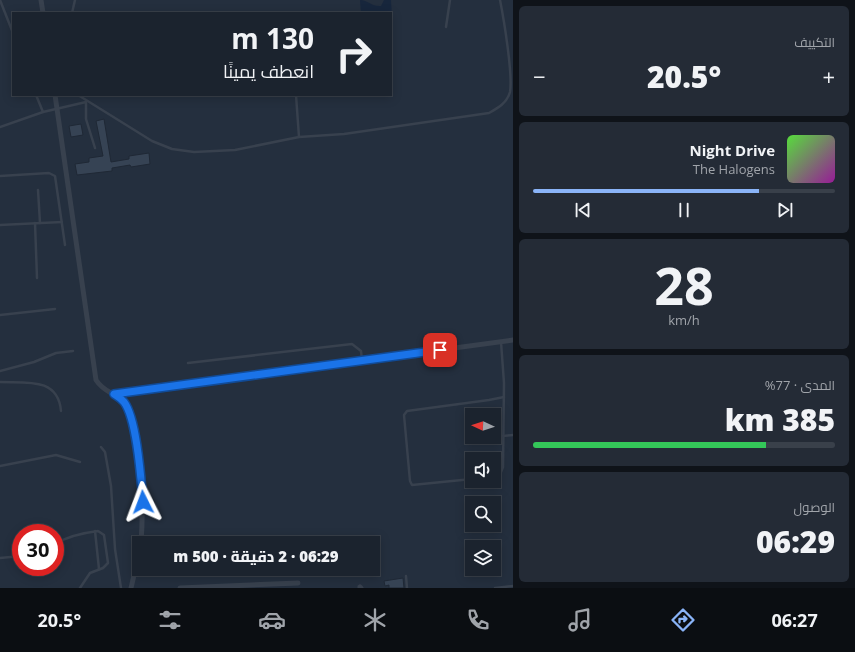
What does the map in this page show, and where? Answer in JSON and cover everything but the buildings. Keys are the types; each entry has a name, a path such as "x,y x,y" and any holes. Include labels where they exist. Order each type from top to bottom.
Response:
{"street":[{"path":"41,0 43,12"},
{"path":"55,96 96,380 101,387 114,394 124,402 127,408 139,458 143,502 141,536"},
{"path":"114,394 513,340"},
{"path":"131,588 134,576"},
{"path":"180,588 283,585 298,583"}],"lane":[{"path":"0,0 12,30"},
{"path":"72,12 75,0"},
{"path":"446,27 450,0"},
{"path":"79,96 86,102 152,141 172,149 194,152 216,152 300,137 344,134 489,113 506,101 510,92 511,81 500,0"},
{"path":"36,96 43,112"},
{"path":"296,96 300,137"},
{"path":"0,127 43,112 86,102"},
{"path":"86,102 86,118 95,148"},
{"path":"0,176 53,173 56,179 65,245"},
{"path":"38,190 40,223"},
{"path":"0,225 62,222"},
{"path":"35,223 37,278"},
{"path":"0,315 55,309"},
{"path":"501,341 504,397 504,436 501,471"},
{"path":"188,363 352,344 361,351 362,360"},
{"path":"0,372 34,362 56,353 74,351"},
{"path":"0,382 47,386 58,396 61,411"},
{"path":"465,480 412,485 410,481 404,414 410,411 504,397"},
{"path":"504,436 513,435"},
{"path":"100,447 105,452 111,486 115,549 121,588"},
{"path":"0,466 56,454 80,462"},
{"path":"64,540 76,535 95,531 104,535 108,557 106,566 90,573 80,588"},
{"path":"95,531 99,569"},
{"path":"0,558 12,557"},
{"path":"406,576 407,588"},
{"path":"495,588 513,586"}],"water":[{"path":"360,0 373,5 381,6 384,0 391,0 392,12 361,12"}],"route":[{"path":"143,502 139,458 135,436 127,408 124,402 114,394 440,350"}]}
